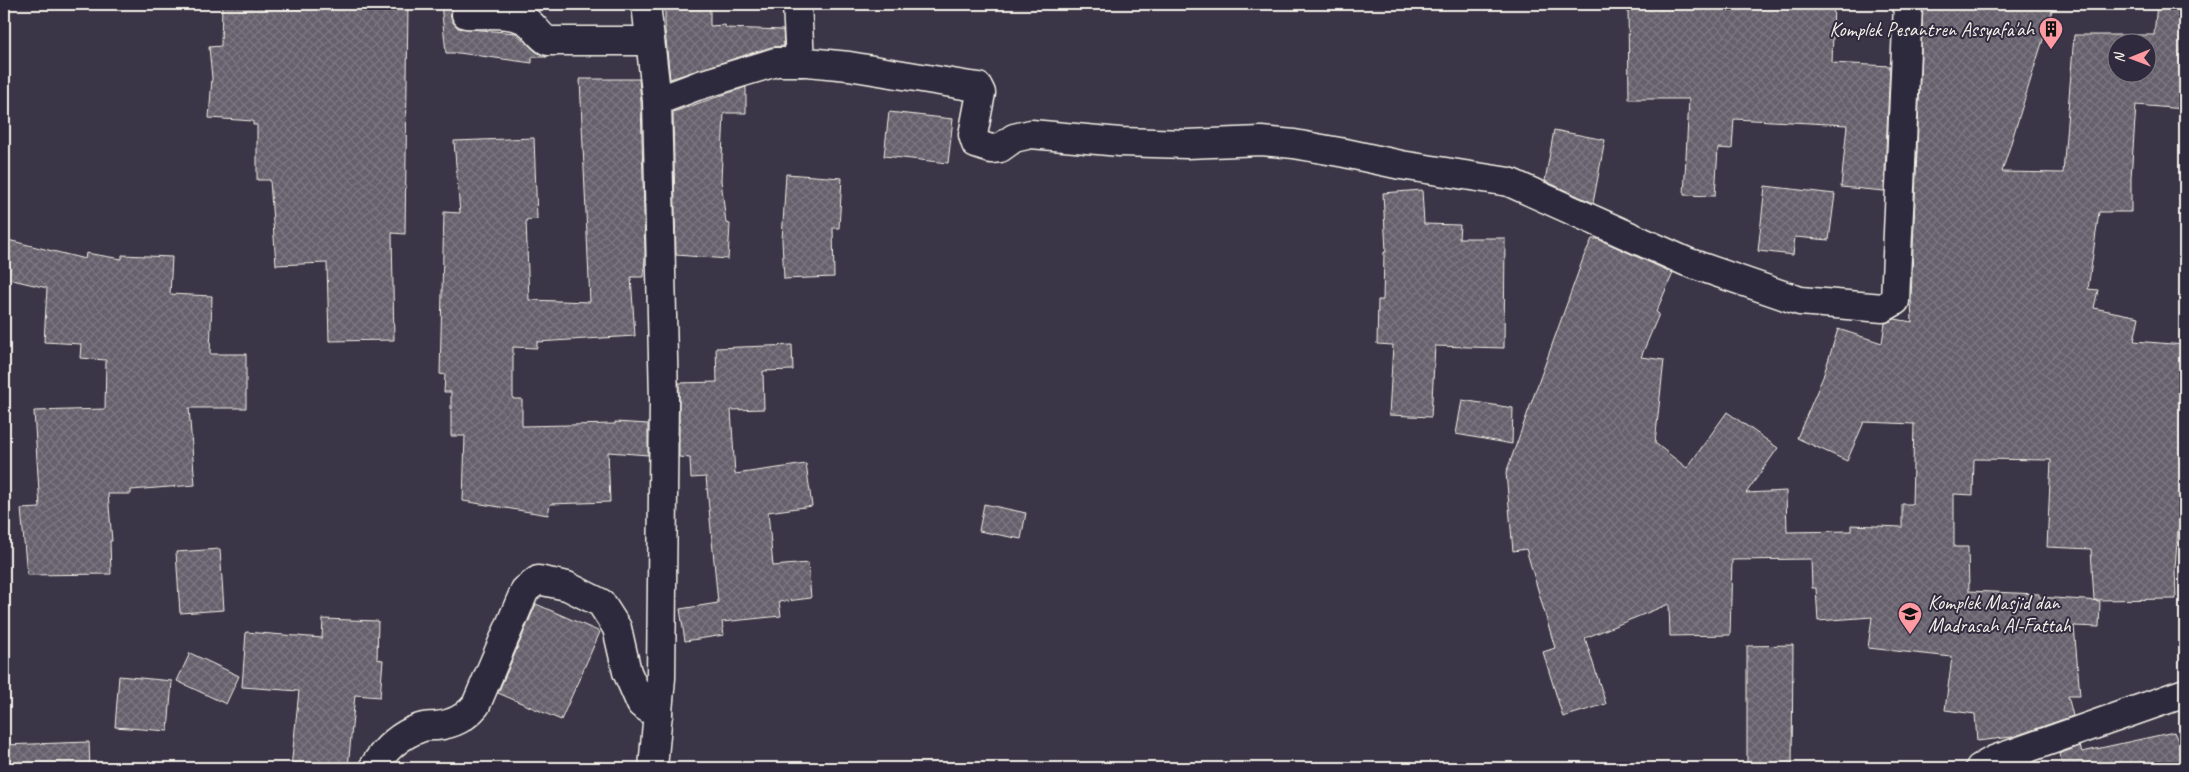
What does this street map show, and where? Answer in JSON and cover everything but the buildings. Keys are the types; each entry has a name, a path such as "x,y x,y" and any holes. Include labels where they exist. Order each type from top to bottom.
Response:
{"street":[{"path":"646,4 657,101 664,400 662,643 653,768"},
{"path":"797,4 800,62"},
{"path":"657,101 697,86 776,62 848,66 978,87 981,93 973,135 976,144 984,147 1000,148 1014,138 1031,134 1120,142 1187,144 1262,141 1294,144 1402,165 1509,182 1687,262 1800,301 1883,308 1895,301 1908,4"},
{"path":"466,14 511,16 523,19 530,24 541,38 548,41 649,41"},
{"path":"373,768 396,740 421,727 450,724 467,716 476,705 525,590 538,580 567,586 601,603 617,628 627,672 641,704 658,715"},
{"path":"1980,768 1994,760 2185,693"}],"place":[{"name":"Komplek Pesantren Assyafa'ah","path":"2051,50"},
{"name":"Komplek Masjid dan Madrasah Al-Fattah","path":"1910,635"}]}
